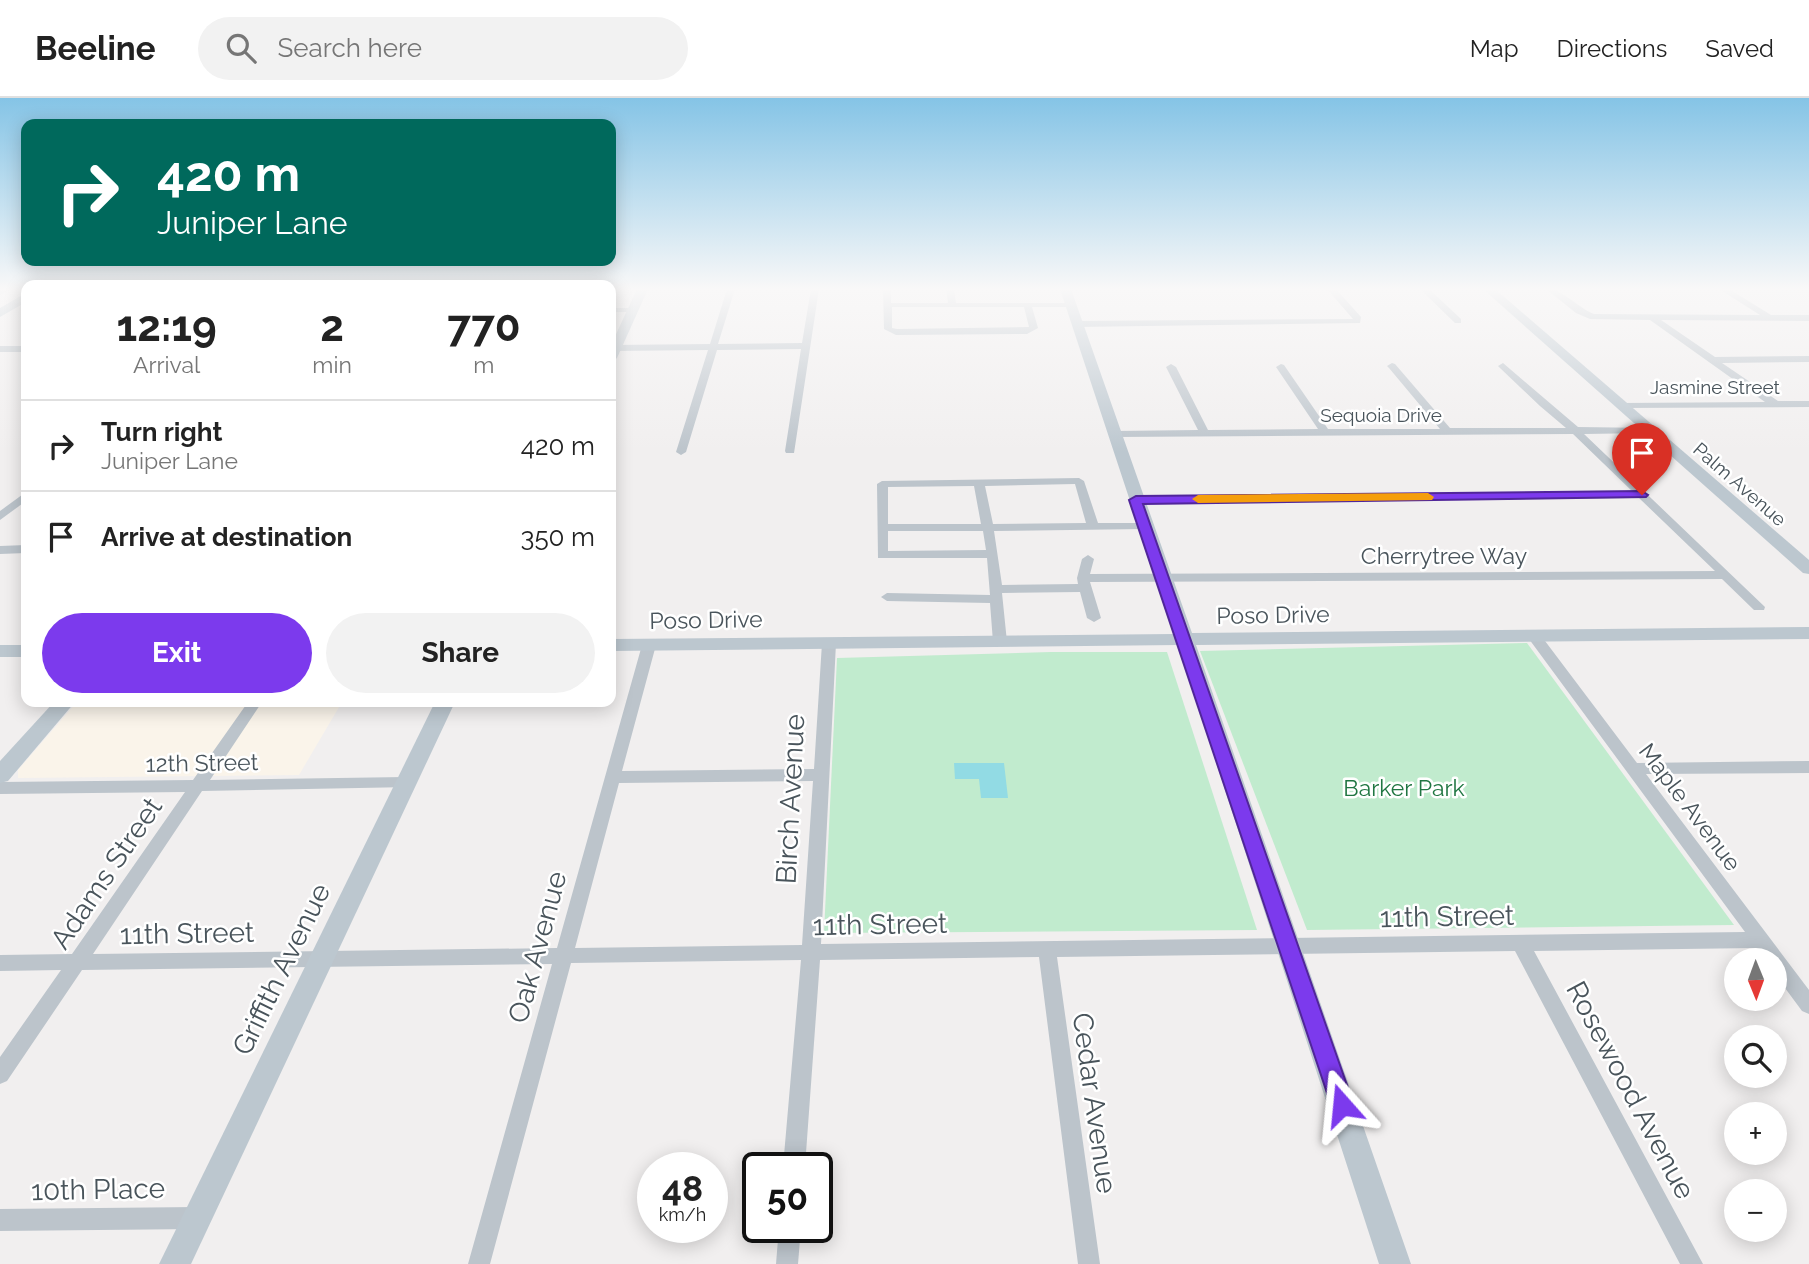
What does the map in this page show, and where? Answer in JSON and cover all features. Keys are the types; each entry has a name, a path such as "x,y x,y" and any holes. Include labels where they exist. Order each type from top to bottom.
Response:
{"main road":[{"path":"1083,343 1290,947 1395,1264"},
{"name":"Palm Avenue","path":"1550,343 1809,569"},
{"name":"Poso Drive","path":"616,645 1809,633"},
{"path":"0,651 21,651"},
{"path":"0,775 61,707"},
{"name":"Griffith Avenue","path":"175,1264 442,707"}],"street":[{"path":"681,452 713,343"},
{"path":"1690,343 1775,404"},
{"path":"616,351 807,346 790,451"},
{"path":"0,349 21,349"},
{"path":"1713,360 1809,359"},
{"path":"1392,366 1448,432"},
{"path":"1503,366 1575,430 1759,607"},
{"path":"1281,367 1325,432"},
{"path":"1171,368 1203,433"},
{"name":"Jasmine Street","path":"1621,406 1809,404"},
{"name":"Sequoia Drive","path":"1115,434 1648,430"},
{"path":"993,554 882,555 882,484 1079,481 1093,526"},
{"path":"979,483 993,554 1000,642"},
{"path":"1136,500 1642,495"},
{"path":"0,517 21,499"},
{"path":"883,528 1144,526"},
{"path":"0,550 21,550"},
{"path":"1088,559 1084,583 1094,618"},
{"name":"Cherrytree Way","path":"887,597 996,594 1084,583 1163,579 1726,575"},
{"name":"Maple Avenue","path":"1534,636 1809,1005"},
{"name":"Birch Avenue","path":"795,1152 811,953 829,643"},
{"name":"Oak Avenue","path":"479,1264 649,645"},
{"name":"Adams Street","path":"0,1074 252,707"},
{"path":"1633,769 1809,767"},
{"path":"613,777 821,775"},
{"name":"12th Street","path":"0,788 405,783"},
{"name":"11th Street","path":"0,963 1761,940"},
{"name":"Rosewood Avenue","path":"1520,943 1692,1264"},
{"name":"Cedar Avenue","path":"1047,950 1089,1264"},
{"name":"10th Place","path":"0,1220 197,1217"},
{"path":"787,1264 789,1243"}],"shaded area":[{"path":"73,707 339,707 299,775 18,778 18,770"}],"green space":[{"name":"Barker Park","path":"1527,643 1734,925 1307,930 1200,651"},
{"path":"1051,652 1167,652 1257,930 824,933 837,658"}],"water":[{"path":"954,763 1004,763 1008,798 981,798 979,779 955,779"}],"slow traffic":[{"path":"1198,499 1428,497"}],"route":[{"path":"1342,1105 1136,500 1642,495"}]}
